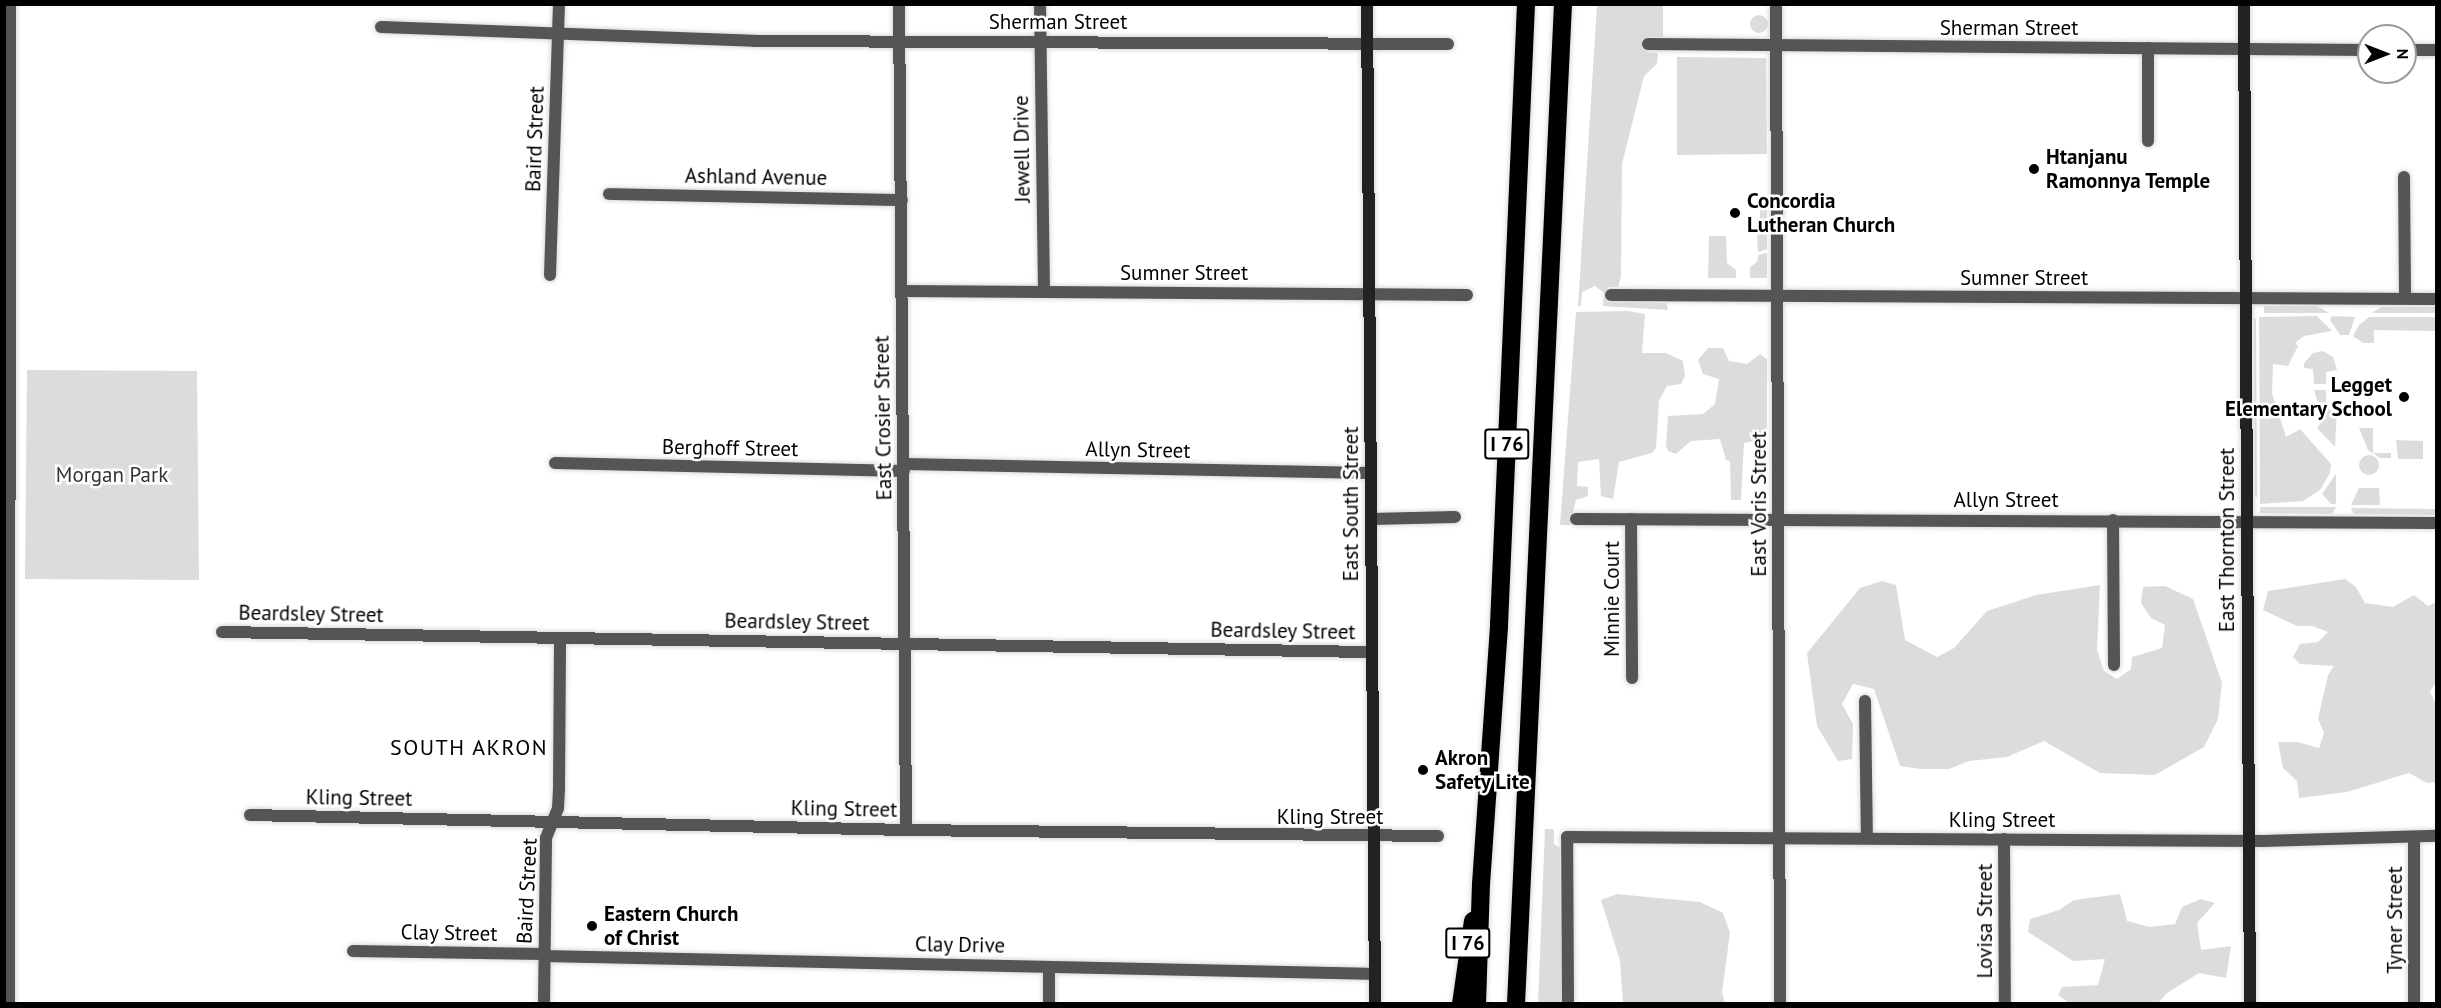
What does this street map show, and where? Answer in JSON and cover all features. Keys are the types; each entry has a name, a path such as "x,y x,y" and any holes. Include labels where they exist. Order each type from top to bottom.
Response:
{"highway":[{"name":"I 76","path":"1461,1004 1467,949 1481,884 1499,625 1526,4"},
{"name":"I 76","path":"1516,1004 1563,4"},
{"path":"1477,1004 1481,884"}],"main road":[{"name":"East South Street","path":"1367,4 1375,1004"},
{"name":"East Thornton Street","path":"2244,4 2250,1004"}],"street":[{"path":"9,1004 7,593 10,4"},
{"name":"Baird Street","path":"550,275 560,4"},
{"name":"East Crosier Street","path":"899,4 906,830"},
{"name":"Jewell Drive","path":"1040,4 1044,292"},
{"name":"East Voris Street","path":"1776,4 1780,1004"},
{"name":"Sherman Street","path":"381,27 558,35 900,41 1448,44"},
{"name":"Sherman Street","path":"1648,45 2357,50"},
{"path":"2148,48 2148,141"},
{"path":"2417,50 2436,50"},
{"path":"2404,177 2404,298"},
{"name":"Ashland Avenue","path":"609,194 902,200"},
{"name":"Sumner Street","path":"901,291 1467,295"},
{"name":"Sumner Street","path":"1611,295 2436,299"},
{"name":"Berghoff Street","path":"555,463 904,467"},
{"name":"Allyn Street","path":"904,467 1370,473"},
{"path":"1371,519 1455,517"},
{"name":"Allyn Street","path":"1576,519 2436,523"},
{"name":"Minnie Court","path":"1631,519 1632,678"},
{"path":"2113,520 2114,665"},
{"name":"Beardsley Street","path":"222,632 1371,652"},
{"name":"Baird Street","path":"544,1004 546,838 553,822 559,788 560,639"},
{"path":"1865,701 1867,838"},
{"name":"Kling Street","path":"250,815 906,830 1438,836"},
{"name":"Kling Street","path":"1568,1004 1567,837 2248,840 2436,836"},
{"name":"Tyner Street","path":"2414,837 2414,1004"},
{"name":"Lovisa Street","path":"2004,839 2005,1004"},
{"name":"Clay Street","path":"353,951 544,955"},
{"name":"Clay Drive","path":"544,955 1375,974"},
{"path":"1048,1004 1049,967"}],"green space":[{"path":"1597,5 1663,5 1663,37 1647,37 1647,52 1658,53 1657,64 1644,76 1622,164 1621,277 1618,287 1608,287 1607,302 1666,303 1668,310 1603,306 1604,293 1595,286 1582,292 1581,306 1578,306"},
{"path":"1759,15 1765,18 1768,24 1765,30 1759,33 1753,30 1750,24 1753,18"},
{"path":"1677,57 1766,58 1767,154 1677,155"},
{"path":"1760,207 1767,207 1767,249 1758,252 1756,219 1760,219"},
{"path":"1709,236 1726,236 1727,263 1736,270 1736,278 1708,278"},
{"path":"1767,253 1767,278 1750,278 1750,267 1757,262 1758,255"},
{"path":"2264,306 2317,306 2329,313 2264,313"},
{"path":"2382,307 2436,307 2436,313 2371,313"},
{"path":"1628,311 1645,314 1642,353 1666,353 1683,361 1685,376 1681,384 1667,386 1659,401 1656,448 1652,453 1619,462 1613,499 1601,496 1599,459 1578,462 1577,486 1588,487 1588,496 1576,500 1570,525 1560,525 1576,312"},
{"path":"2317,316 2332,331 2304,336 2295,343 2298,346 2288,366 2273,364 2272,393 2286,437 2300,429 2331,464 2330,473 2320,490 2303,501 2260,504 2259,317"},
{"path":"2332,316 2355,317 2349,335 2340,335 2330,320"},
{"path":"2369,317 2436,317 2436,331 2374,330 2374,343 2363,343 2353,336 2359,325"},
{"path":"2254,319 2256,319 2257,497 2255,497"},
{"path":"1708,348 1723,348 1729,361 1747,364 1760,354 1767,359 1767,432 1763,439 1744,443 1741,500 1731,500 1730,461 1726,460 1720,439 1691,441 1676,454 1668,451 1666,445 1668,416 1703,414 1715,404 1719,379 1703,374 1698,360"},
{"path":"2323,351 2333,357 2337,370 2326,372 2326,384 2314,384 2313,369 2304,368 2304,363 2313,353"},
{"name":"Morgan Park","path":"27,370 197,371 199,580 25,579"},
{"path":"2314,390 2326,390 2326,409 2337,411 2335,447 2317,428 2323,420"},
{"path":"2359,428 2373,428 2373,453 2391,453 2391,458 2380,458 2368,450"},
{"path":"2396,440 2423,441 2423,459 2398,459"},
{"path":"2369,455 2376,458 2379,465 2376,472 2369,475 2362,472 2359,465 2362,458"},
{"path":"2336,474 2336,504 2331,504 2322,494"},
{"path":"2359,488 2379,488 2380,505 2351,505"},
{"path":"2260,507 2336,507 2332,514 2260,513"},
{"path":"2351,508 2436,509 2436,515 2354,514"},
{"path":"2345,579 2356,587 2365,603 2393,607 2414,595 2428,606 2436,602 2436,683 2430,691 2436,705 2436,782 2427,783 2409,773 2347,792 2299,798 2297,781 2283,768 2278,742 2298,742 2319,748 2324,733 2318,719 2328,675 2334,666 2300,664 2293,657 2300,644 2318,642 2328,632 2312,626 2297,626 2263,610 2268,591"},
{"path":"1882,581 1896,585 1905,640 1937,657 1954,648 1987,611 2036,595 2100,585 2097,650 2104,671 2117,679 2131,669 2132,657 2162,648 2165,625 2151,618 2141,603 2143,587 2165,586 2193,599 2222,683 2218,719 2204,747 2155,775 2100,773 2044,741 2007,757 1969,761 1949,769 1920,769 1900,766 1874,689 1853,684 1842,704 1853,724 1852,759 1838,761 1817,726 1807,653 1860,588"},
{"path":"1545,829 1554,829 1554,844 1560,848 1562,1003 1538,1003"},
{"path":"1617,894 1700,902 1723,913 1730,933 1722,992 1725,1003 1623,1003 1620,961 1601,900"},
{"path":"2120,894 2127,921 2150,927 2175,924 2182,907 2201,899 2215,903 2197,923 2201,950 2231,946 2226,978 2199,973 2167,993 2158,1003 2069,1003 2058,995 2062,987 2098,985 2105,959 2073,961 2028,932 2030,919 2059,910 2074,900"}],"place":[{"name":"Htanjanu Ramonnya Temple","path":"2034,169"},
{"name":"Concordia Lutheran Church","path":"1735,213"},
{"name":"Legget Elementary School","path":"2404,397"},
{"name":"Akron Safety Lite","path":"1423,770"},
{"name":"Eastern Church of Christ","path":"592,926"}],"district":[{"name":"SOUTH AKRON","path":"469,748"}]}
